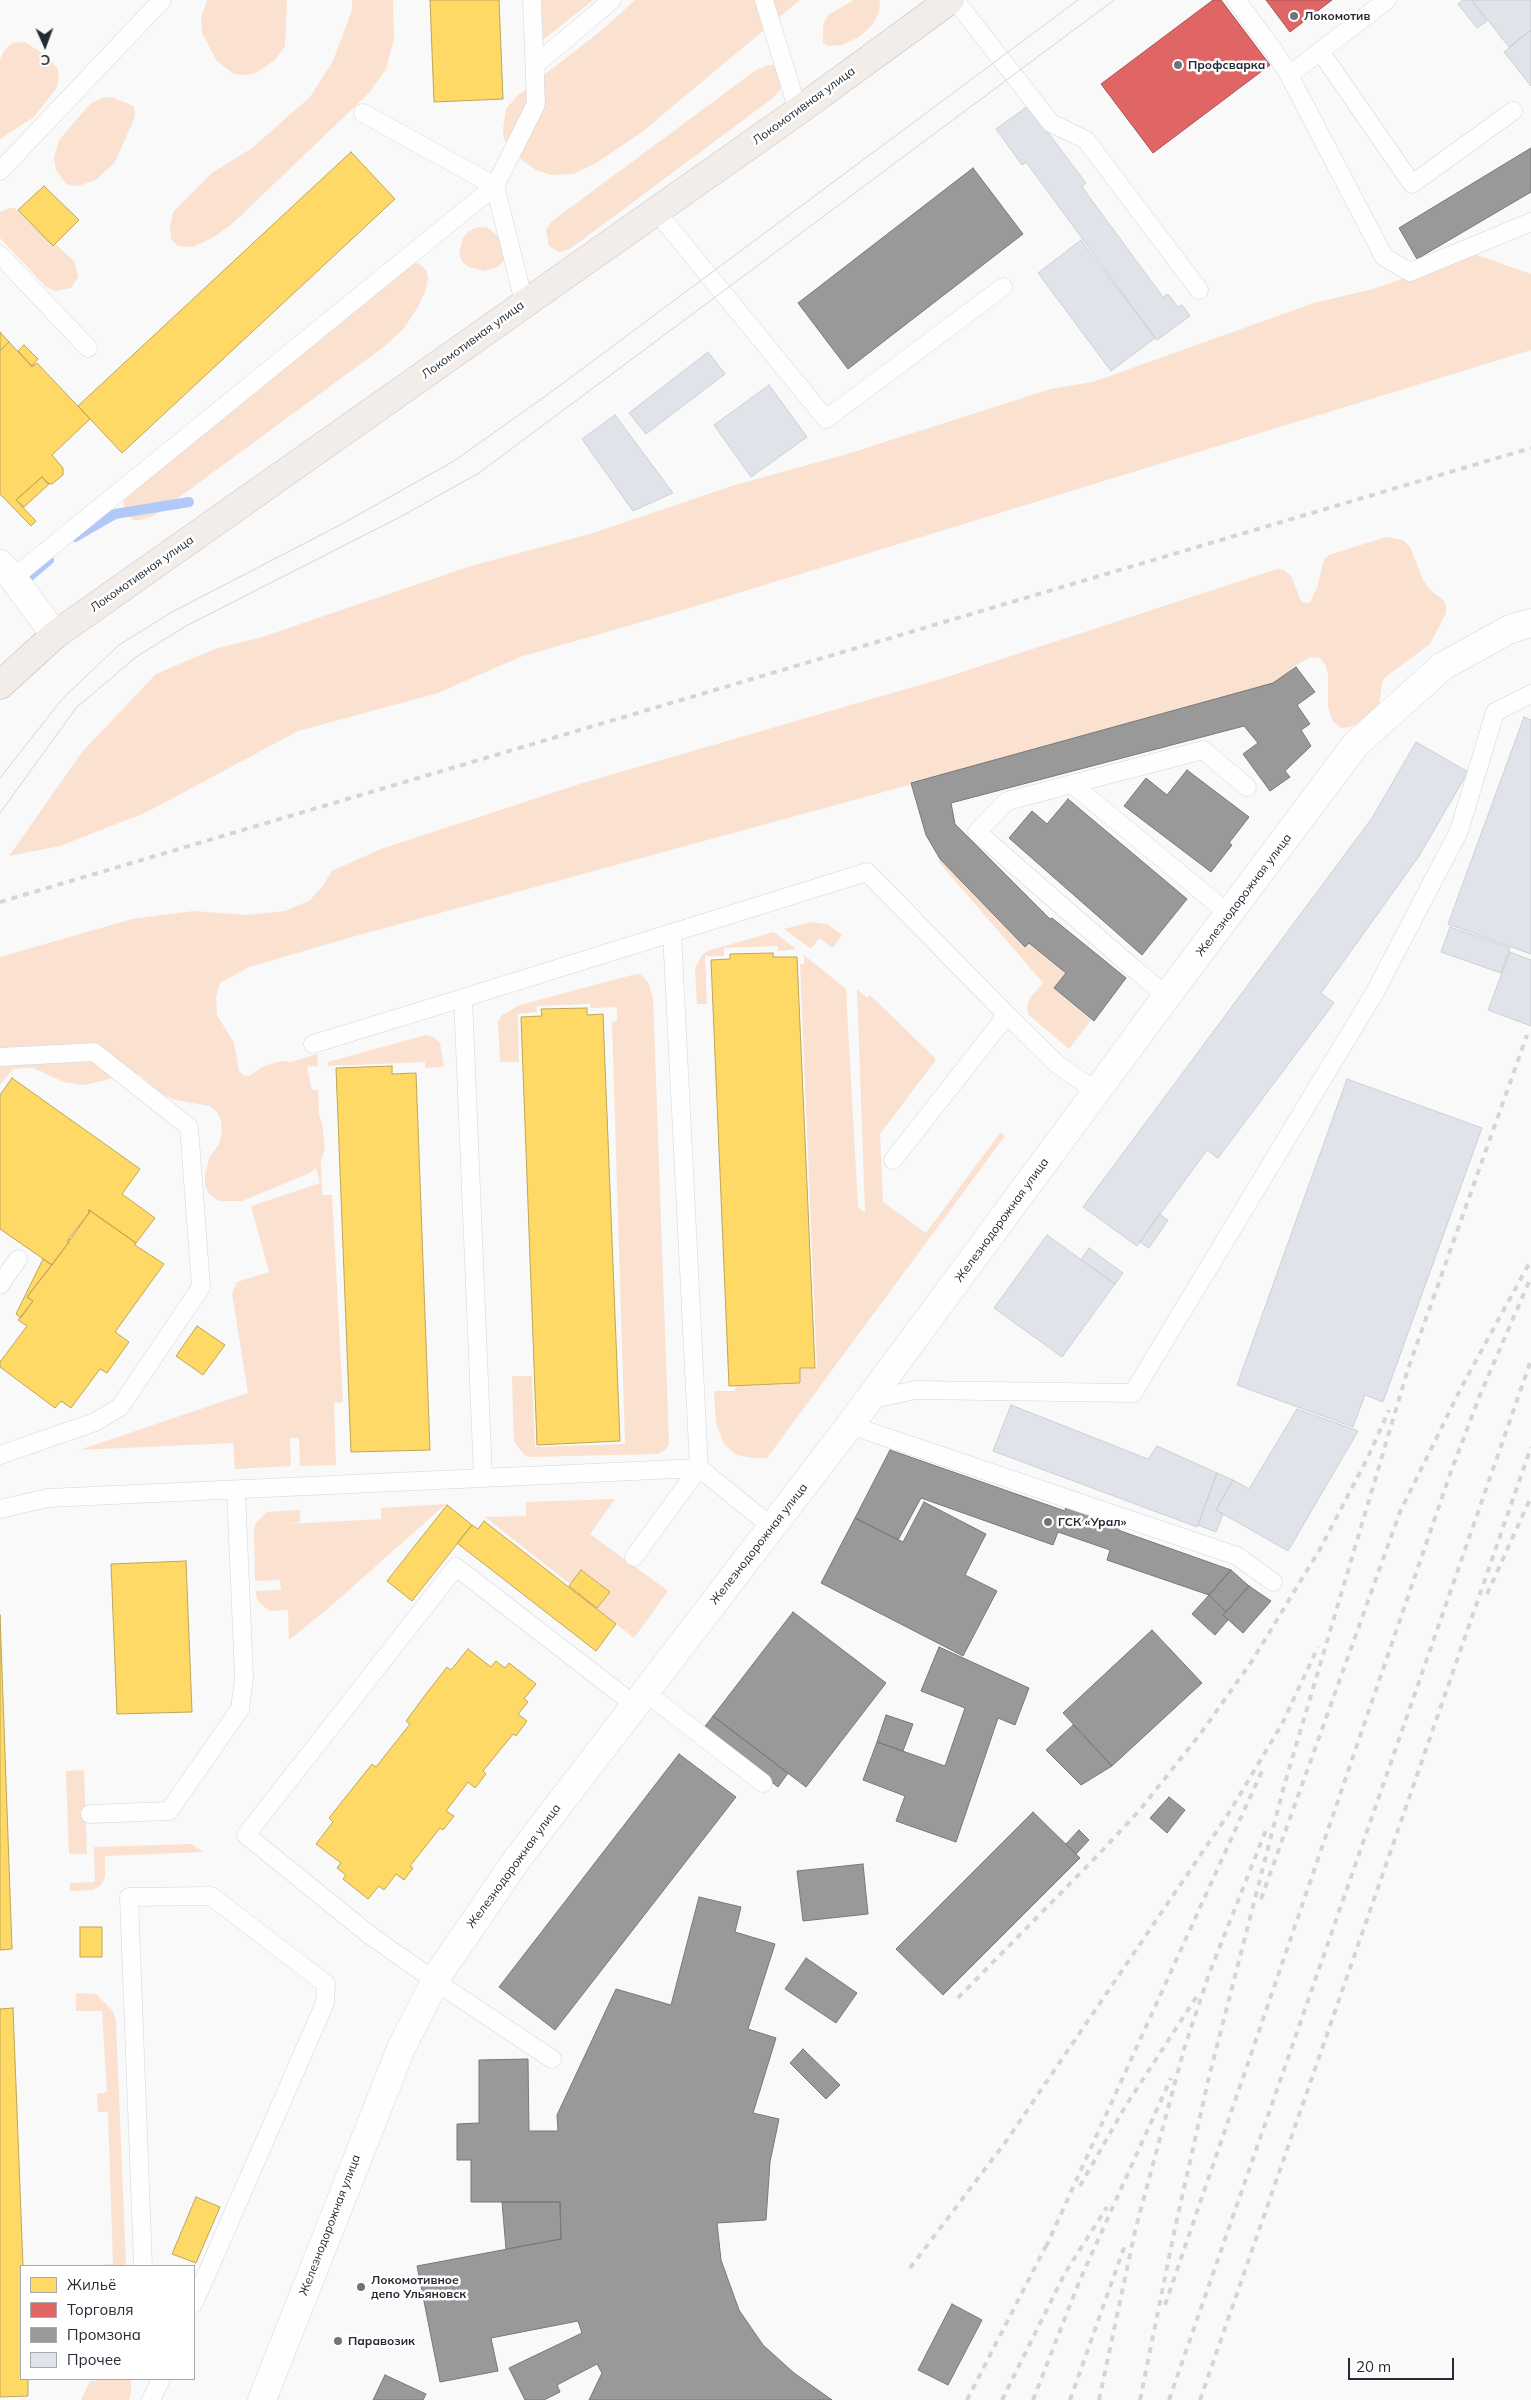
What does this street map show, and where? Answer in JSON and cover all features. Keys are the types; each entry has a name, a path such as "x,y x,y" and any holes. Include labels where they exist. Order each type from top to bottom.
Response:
{"main road":[{"name":"Локомотивная улица","path":"0,686 55,635 524,302 798,111 950,0"}],"street":[{"path":"7,571 55,635"},
{"name":"Железнодорожная улица","path":"262,2400 402,2046 435,1981 518,1858 869,1400 1167,996 1356,744 1443,666 1510,629 1531,623"}],"lane":[{"path":"0,171 162,0"},
{"path":"7,571 495,186 536,104 532,0"},
{"path":"535,66 612,0"},
{"path":"764,0 798,111"},
{"path":"955,0 1051,123 1086,140 1199,290"},
{"path":"1236,0 1289,75 1384,257 1410,272 1531,222"},
{"path":"1289,75 1387,0"},
{"path":"1320,51 1412,184 1513,111"},
{"path":"363,113 495,186 524,302"},
{"path":"656,211 826,419 1003,287"},
{"path":"0,255 88,348"},
{"path":"869,1400 915,1390 1133,1393 1375,992 1459,830 1495,712 1531,694"},
{"path":"1167,996 977,832 1007,801 1203,750 1247,787"},
{"path":"1072,784 1229,914"},
{"path":"313,1044 867,872 1007,1016 1058,1064 1096,1092"},
{"path":"634,1557 699,1468 672,932"},
{"path":"463,998 483,1477"},
{"path":"893,1160 1007,1016"},
{"path":"0,1057 94,1052 190,1127 201,1287 120,1407 95,1422 0,1455"},
{"path":"0,1285 18,1259"},
{"path":"850,1425 1237,1556 1273,1582"},
{"path":"0,1509 48,1498 699,1468 772,1527"},
{"path":"90,1814 169,1811 240,1710 244,1678 236,1490"},
{"path":"552,2059 371,1936 246,1835 456,1567 641,1699 763,1783"},
{"path":"143,2265 130,1897 211,1896 326,1984 325,2003 195,2301"},
{"path":"147,2380 150,2400"},
{"path":"150,2400 160,2380"}],"shaded area":[{"path":"207,0 287,0 285,46 275,60 256,73 246,75 234,74 217,61 202,33 201,18"},
{"path":"352,0 393,0 394,39 386,69 369,93 231,225 212,238 193,247 178,246 171,239 170,227 173,212 212,173 252,148 310,97 333,61 352,10"},
{"path":"541,0 593,0 543,40"},
{"path":"635,0 800,0 642,132 596,163 573,174 551,175 536,170 514,154 504,139 503,129 506,109 517,96 602,30"},
{"path":"854,0 880,0 879,12 874,23 859,37 841,45 828,46 823,43 823,26 828,15"},
{"path":"25,42 50,58 58,70 59,79 56,89 34,117 0,139 0,60 3,52 12,43"},
{"path":"768,65 775,65 783,86 773,98 570,249 559,252 549,246 546,230 551,222 756,70"},
{"path":"112,97 133,106 135,111 134,119 115,162 96,180 78,186 66,184 56,170 54,158 59,140 91,103 103,98"},
{"path":"14,208 26,217 75,262 78,277 71,288 56,291 46,287 0,238 0,212"},
{"path":"479,227 488,228 501,238 505,259 498,267 484,271 469,267 462,262 459,253 463,238 469,231"},
{"path":"1474,254 1531,274 1531,350 683,610 520,657 438,693 298,731 147,812 60,846 9,856 83,751 156,674 215,649 262,637 471,566 590,534 735,485 844,455 1051,389 1093,382 1314,303 1373,289"},
{"path":"418,263 426,270 428,278 426,289 419,305 405,327 385,346 155,515 141,520 134,520 125,514 123,500 129,492 408,264"},
{"path":"1386,537 1403,540 1410,547 1423,580 1430,590 1443,600 1446,605 1446,613 1430,644 1383,679 1379,704 1374,712 1365,721 1350,727 1341,728 1332,720 1328,707 1328,676 1326,666 1320,658 1311,657 1294,666 1282,680 1272,686 352,937 249,967 220,983 216,997 217,1015 234,1043 239,1071 243,1075 249,1076 264,1066 282,1061 291,1062 317,1054 318,1066 307,1067 312,1090 318,1090 319,1114 322,1123 325,1149 321,1160 322,1195 332,1195 343,1402 334,1403 336,1465 300,1466 299,1438 290,1438 291,1466 235,1469 233,1443 79,1450 248,1393 232,1293 237,1282 269,1272 251,1206 320,1183 316,1168 310,1173 242,1201 219,1201 209,1194 205,1185 209,1158 219,1144 222,1132 221,1121 217,1112 210,1106 175,1100 162,1094 139,1074 126,1072 106,1080 83,1085 64,1082 33,1068 23,1068 13,1069 0,1085 0,957 132,919 194,911 246,915 286,911 310,900 322,887 332,871 381,849 586,782 944,678 1277,569 1284,570 1291,576 1301,601 1304,603 1310,602 1317,588 1324,559 1329,555"},
{"path":"940,859 1025,947 1029,943 1066,973 1054,989 1091,1020 1069,1049 1028,1014 1027,1007 1030,998 1043,983 938,861"},
{"path":"812,922 827,924 842,935 833,948 819,938 811,949 784,929"},
{"path":"774,932 796,949 778,951 778,946 724,948 724,956 705,956 707,1004 697,1004 695,968 702,955 707,951"},
{"path":"804,955 846,989 858,1207 865,1212 857,989 867,998 870,995 935,1058 935,1061 880,1134 883,1202 926,1233 1000,1133 1005,1136 767,1458 753,1458 736,1455 724,1444 716,1423 714,1391 735,1391 736,1386 801,1384 800,1369 817,1368 800,964 804,964"},
{"path":"640,974 648,982 653,998 669,1444 666,1449 658,1454 530,1457 524,1455 514,1441 512,1376 532,1376 535,1447 625,1444 612,1022 617,1021 617,1007 590,1008 590,1004 537,1006 537,1012 518,1014 519,1062 500,1062 498,1022 502,1015 520,1005"},
{"path":"426,1035 434,1037 440,1043 444,1067 425,1068 425,1062 327,1066 328,1062"},
{"path":"615,1499 590,1534 668,1591 634,1638 597,1609 610,1592 582,1570 570,1584 485,1517 526,1516 526,1502"},
{"path":"446,1504 331,1606 289,1640 288,1610 269,1611 258,1601 255,1591 281,1590 280,1580 255,1581 254,1529 256,1523 267,1512 300,1510 300,1522 287,1524 385,1519 381,1519 381,1508"},
{"path":"84,1770 87,1854 69,1854 66,1771"},
{"path":"192,1844 203,1852 105,1856 105,1877 101,1885 93,1890 70,1891 70,1883 95,1882 94,1847"},
{"path":"76,1993 96,1994 113,2011 116,2021 126,2265 105,2265 113,2264 108,2112 98,2112 97,2094 107,2092 102,2011 76,2011"},
{"path":"131,2380 129,2400 81,2400 90,2381"}],"building: Жильё":[{"path":"430,0 499,0 503,99 434,102"},
{"path":"351,152 395,199 122,453 78,406"},
{"path":"44,186 79,220 53,246 18,210"},
{"path":"0,332 9,342 0,351"},
{"path":"9,342 32,367 37,363 90,419 52,455 63,468 63,475 52,484 47,483 42,477 16,500 36,521 31,526 0,494 0,351"},
{"path":"24,345 38,359 32,366 18,351"},
{"path":"42,477 49,484 24,507 16,500"},
{"path":"773,953 773,957 797,957 815,1368 800,1368 800,1383 729,1386 711,960 730,959 730,954"},
{"path":"587,1008 587,1015 603,1014 620,1441 537,1445 521,1017 542,1016 541,1009"},
{"path":"392,1066 392,1074 416,1073 430,1450 351,1452 336,1068"},
{"path":"12,1078 140,1169 122,1194 155,1218 136,1243 89,1210 89,1213 52,1265 0,1229 0,1095"},
{"path":"89,1210 136,1243 135,1245 164,1264 115,1332 129,1342 107,1373 100,1369 71,1408 61,1401 55,1408 0,1367 0,1362 27,1326 18,1320 33,1301 27,1297 69,1242 67,1241 89,1213"},
{"path":"43,1259 52,1265 27,1297 33,1301 21,1318 16,1314"},
{"path":"197,1326 225,1345 203,1375 176,1356"},
{"path":"447,1505 472,1525 412,1601 387,1581"},
{"path":"484,1521 616,1624 596,1651 457,1543 472,1525 478,1529"},
{"path":"186,1561 192,1712 117,1714 111,1564"},
{"path":"581,1570 610,1592 597,1608 569,1586"},
{"path":"0,1615 12,1949 0,1950"},
{"path":"468,1649 491,1667 496,1661 505,1668 509,1663 536,1684 524,1699 528,1702 518,1714 527,1721 516,1736 513,1734 483,1771 486,1774 475,1788 468,1782 446,1811 454,1816 443,1830 440,1828 410,1866 413,1868 404,1880 396,1874 384,1890 379,1886 368,1899 343,1879 346,1875 337,1868 341,1863 316,1844 333,1822 329,1818 372,1764 376,1767 410,1724 406,1721 447,1667 451,1670"},
{"path":"80,1927 102,1927 102,1957 80,1957"},
{"path":"13,2008 23,2265 20,2265 20,2380 28,2380 28,2396 0,2397 0,2009"},
{"path":"196,2197 220,2207 196,2263 172,2254"}],"building: Торговля":[{"path":"1213,0 1221,0 1270,65 1153,153 1101,84"},
{"name":"Локомотив","path":"1266,0 1332,0 1290,32"}],"building: Промзона":[{"path":"1531,148 1531,192 1417,259 1399,228"},
{"path":"973,168 1023,234 848,369 798,303"},
{"path":"1296,667 1315,692 1297,705 1310,724 1301,730 1311,746 1285,771 1290,777 1270,791 1243,754 1258,743 1244,726 951,803 955,824 1050,919 1052,918 1126,978 1094,1021 1054,988 1066,973 1029,943 1025,947 940,859 926,835 911,783 1273,683"},
{"path":"1187,770 1249,817 1229,843 1232,845 1211,872 1124,806 1146,778 1167,795"},
{"path":"1068,799 1187,899 1142,955 1009,838 1032,811 1047,824"},
{"name":"ГСК «Урал»","path":"890,1450 1065,1511 1066,1507 1120,1526 1118,1530 1231,1570 1209,1595 1107,1560 1110,1550 1058,1532 1053,1545 921,1498 898,1540 855,1518"},
{"path":"924,1502 986,1534 965,1575 997,1591 963,1656 821,1583 855,1518 903,1542"},
{"path":"1231,1570 1249,1586 1226,1612 1209,1595"},
{"path":"1249,1586 1271,1601 1243,1633 1223,1615"},
{"path":"1209,1595 1226,1612 1223,1615 1228,1620 1215,1635 1192,1614"},
{"path":"793,1612 886,1683 806,1787 713,1716"},
{"path":"1152,1630 1202,1683 1112,1766 1063,1713"},
{"path":"939,1647 1029,1688 1015,1725 998,1718 956,1842 896,1821 905,1796 863,1780 877,1742 945,1766 965,1708 921,1691"},
{"path":"886,1715 913,1724 903,1751 877,1742"},
{"path":"713,1716 788,1773 778,1787 703,1729"},
{"path":"1073,1725 1112,1766 1081,1785 1046,1750"},
{"path":"679,1754 736,1797 555,2030 499,1987"},
{"path":"1169,1797 1185,1810 1167,1833 1150,1818"},
{"path":"1033,1812 1080,1858 943,1995 896,1949"},
{"path":"1079,1830 1089,1840 1076,1854 1066,1844"},
{"path":"863,1864 868,1914 803,1921 797,1871"},
{"path":"699,1897 741,1907 735,1932 775,1944 748,2029 776,2038 753,2113 779,2119 770,2162 766,2220 717,2223 721,2260 739,2310 763,2345 794,2373 832,2400 589,2400 602,2373 597,2364 557,2385 560,2392 544,2400 525,2400 509,2368 582,2333 578,2321 491,2338 498,2371 440,2382 417,2266 561,2239 560,2202 471,2202 471,2160 457,2160 457,2124 479,2123 479,2060 528,2059 529,2131 558,2131 557,2115 616,1989 671,2005"},
{"path":"806,1958 857,1993 836,2023 785,1989"},
{"path":"803,2049 840,2085 826,2099 790,2063"},
{"path":"502,2202 560,2202 561,2239 506,2249"},
{"path":"952,2304 982,2320 948,2385 918,2370"},
{"path":"385,2375 426,2394 423,2400 373,2400"}],"building: Прочее":[{"path":"1463,0 1471,0 1487,21 1477,28 1458,4"},
{"path":"1472,0 1531,0 1531,30 1509,47"},
{"path":"1531,30 1531,86 1504,52"},
{"path":"1028,106 1086,183 1082,187 1163,297 1168,294 1178,307 1182,305 1190,316 1157,340 1026,162 1022,165 996,129"},
{"path":"1081,240 1155,338 1111,371 1038,273"},
{"path":"708,352 725,374 646,434 629,413"},
{"path":"769,385 807,437 751,477 714,425"},
{"path":"615,415 673,493 633,511 582,439"},
{"path":"1524,717 1531,720 1531,954 1448,924"},
{"path":"1416,742 1468,772 1419,856 1321,993 1334,1003 1218,1158 1207,1150 1137,1246 1083,1207 1372,818"},
{"path":"1450,927 1510,948 1501,973 1441,952"},
{"path":"1510,952 1531,960 1531,1026 1488,1010"},
{"path":"1347,1079 1482,1128 1383,1402 1365,1395 1353,1427 1237,1385"},
{"path":"1159,1214 1168,1220 1149,1248 1140,1242"},
{"path":"1047,1235 1115,1284 1062,1357 994,1308"},
{"path":"1089,1248 1123,1273 1115,1284 1081,1260"},
{"path":"1011,1405 1148,1459 1157,1446 1217,1473 1197,1527 993,1451"},
{"path":"1297,1409 1358,1431 1288,1551 1216,1510 1233,1480 1249,1489"},
{"path":"1217,1473 1233,1480 1216,1510 1223,1514 1216,1532 1198,1525"}],"waterway":[{"path":"75,537 115,514 189,502"},
{"path":"30,576 49,560"}],"tram line":[{"path":"0,778 63,698 119,645 172,612 340,525 454,461 547,395 1078,0"},
{"path":"0,813 76,708 136,657 186,626 400,517 479,473 1114,0"}],"railway":[{"path":"0,902 1531,448"},
{"path":"1140,2400 1175,2228 1209,2077 1284,1786 1408,1369 1527,1035"},
{"path":"1261,1899 1400,1512 1461,1388 1531,1260"},
{"path":"1165,2305 1450,1474 1480,1395 1531,1277"},
{"path":"1169,2400 1531,1360"},
{"path":"958,1998 1139,1811 1201,1733 1252,1661 1320,1549 1368,1457 1389,1410"},
{"path":"1200,2400 1531,1447"},
{"path":"1487,1594 1531,1497"},
{"path":"910,2268 1007,2140 1227,1816 1282,1724 1318,1647"},
{"path":"1046,2247 1262,1771"},
{"path":"1099,2400 1135,2231 1184,2049 1209,1974 1266,1830"},
{"path":"1080,2186 1125,2107 1197,1996"},
{"path":"1033,2400 1079,2282 1171,2078"},
{"path":"1002,2400 1065,2273 1107,2207"},
{"path":"967,2400 1048,2242"},
{"path":"1070,2400 1126,2242"}],"place":[{"name":"Локомотив","path":"1294,16"},
{"name":"Профсварка","path":"1178,65"},
{"name":"ГСК «Урал»","path":"1048,1522"},
{"name":"Локомотивное депо Ульяновск","path":"361,2287"},
{"name":"Паравозик","path":"338,2341"}]}
